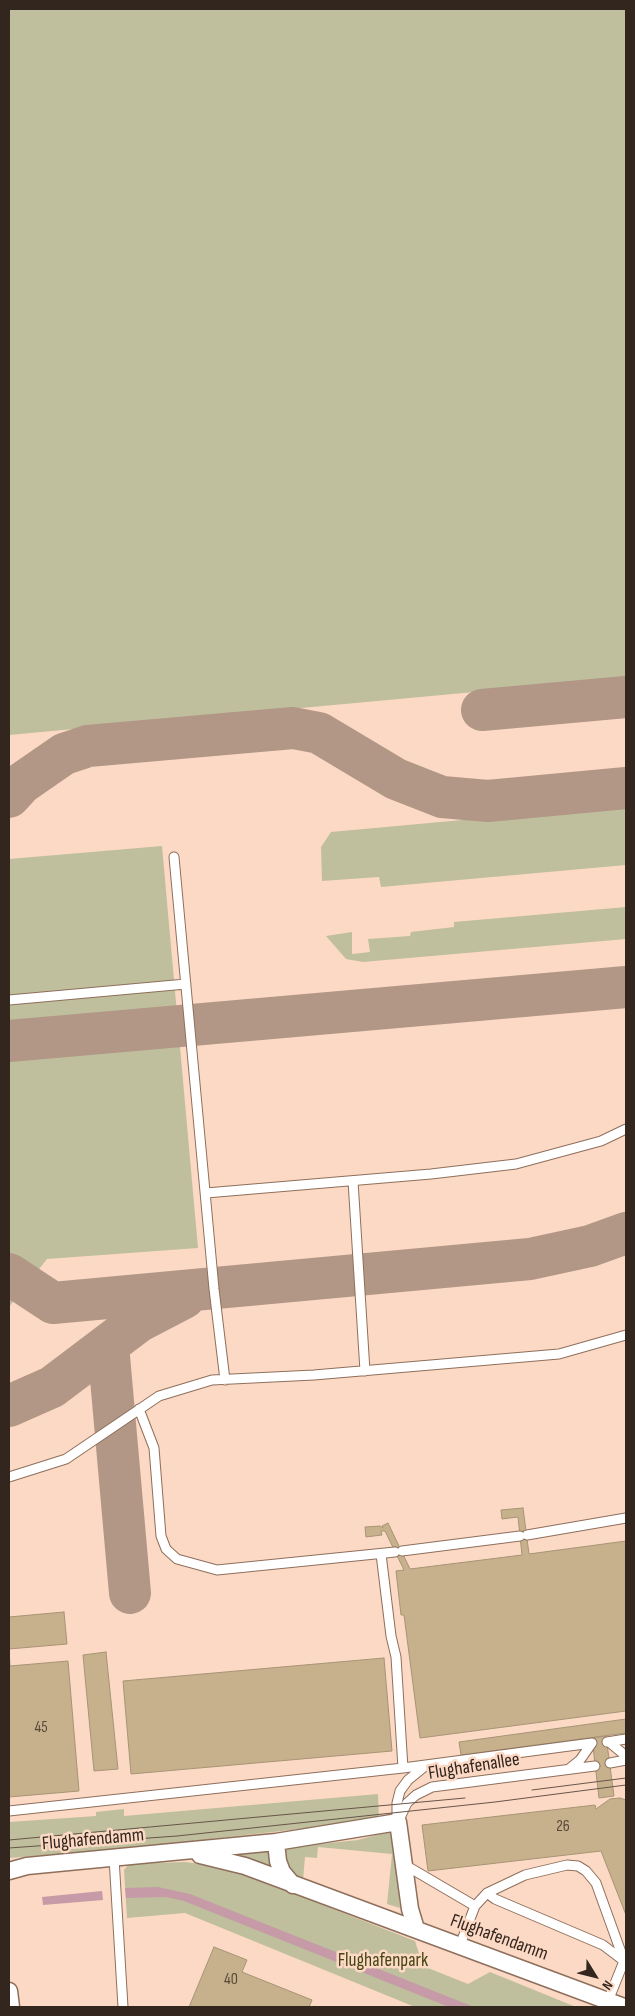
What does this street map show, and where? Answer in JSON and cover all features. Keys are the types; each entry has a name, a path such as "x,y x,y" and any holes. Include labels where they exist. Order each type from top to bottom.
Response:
{"street":[{"name":"Flughafendamm","path":"9,1871 27,1866 276,1842 398,1822"},
{"path":"398,1822 410,1908 416,1929"},
{"path":"276,1842 278,1861 282,1872 292,1885"},
{"name":"Flughafendamm","path":"182,1851 245,1866 624,2007"},
{"path":"9,1991 11,2007"}],"lane":[{"path":"174,857 225,1380"},
{"path":"9,1000 186,984"},
{"path":"206,1194 516,1164 601,1141 626,1129"},
{"path":"353,1181 365,1371"},
{"path":"9,1477 66,1459 160,1396 212,1380 365,1371 559,1354 626,1335"},
{"path":"139,1409 154,1448 161,1536 166,1549 177,1559 216,1570 381,1554 523,1535 626,1518"},
{"path":"381,1554 391,1636 396,1657 403,1768"},
{"path":"626,1739 608,1742 626,1756"},
{"name":"Flughafenallee","path":"398,1822 396,1812 400,1791 412,1776 427,1765 592,1743 580,1760 568,1770"},
{"path":"610,1764 626,1760"},
{"path":"9,1811 427,1765"},
{"name":"Flughafenallee","path":"398,1822 407,1803 416,1795 432,1787 595,1766"},
{"path":"114,1858 124,2007"},
{"path":"405,1866 476,1906"},
{"path":"460,1945 476,1906 487,1893 526,1875 567,1866 578,1866 586,1871 596,1883 621,1948 625,1964 608,2001"},
{"path":"487,1893 495,1899 603,1945 625,1964"}],"green space":[{"path":"9,9 626,9 626,678 9,735"},
{"path":"626,805 626,865 381,887 379,877 322,881 321,847 331,832"},
{"path":"162,846 198,1248 47,1259 9,1307 9,859"},
{"path":"626,907 626,939 363,962 346,959 326,936 352,932 352,954 370,952 368,939 410,936 411,932 454,927 454,922"},
{"path":"378,1794 379,1820 122,1849 9,1858 9,1822 96,1816 96,1812 124,1809 124,1816"},
{"path":"390,1831 394,1843 400,1908 387,1904 392,1854 318,1847 317,1858 305,1857 303,1880 289,1875 282,1848 358,1840"},
{"path":"272,1850 276,1872 219,1853"},
{"name":"Flughafenpark","path":"185,1862 217,1866 249,1876 415,1941 423,1966 468,1984 490,1972 576,2007 415,2007 185,1913 127,1918 124,1870 129,1864"}],"shaded area":[{"path":"158,1887 190,1894 474,2007 449,2007 184,1901 166,1897 126,1898 125,1888"},
{"path":"102,1891 103,1900 43,1905 42,1897"}],"building":[{"path":"523,1508 529,1554 626,1541 626,1711 420,1738 404,1615 401,1615 396,1571 404,1570 385,1531 381,1531 382,1535 366,1537 365,1527 380,1526 383,1528 382,1526 388,1523 410,1569 522,1555 518,1517 502,1519 501,1510"},
{"path":"64,1612 67,1644 9,1649 9,1617"},
{"path":"9,1649 10,1666 68,1661 79,1791 9,1797"},
{"path":"106,1652 118,1769 94,1771 83,1655"},
{"path":"384,1658 392,1751 131,1774 123,1681"},
{"path":"626,1719 626,1733 461,1755 459,1742"},
{"path":"606,1736 614,1796 599,1798 592,1738"},
{"path":"620,1798 626,1800 626,1915 601,1851 428,1871 422,1825 595,1805 596,1809 610,1799"},
{"path":"214,1947 247,1960 242,1972 312,2000 309,2007 189,2007"}],"taxiway":[{"path":"482,710 626,697"},
{"path":"9,797 22,783 64,754 88,746 293,728 319,733 396,779 442,797 488,801 626,788"},
{"path":"9,1041 626,987"},
{"path":"9,1274 53,1303 530,1259 590,1246 626,1233"},
{"path":"9,1406 52,1387 138,1322 184,1298"},
{"path":"108,1345 130,1593"}],"tram line":[{"path":"532,1790 626,1778"},
{"path":"9,1848 177,1836 495,1802 626,1785"},
{"path":"9,1840 465,1798"}]}
